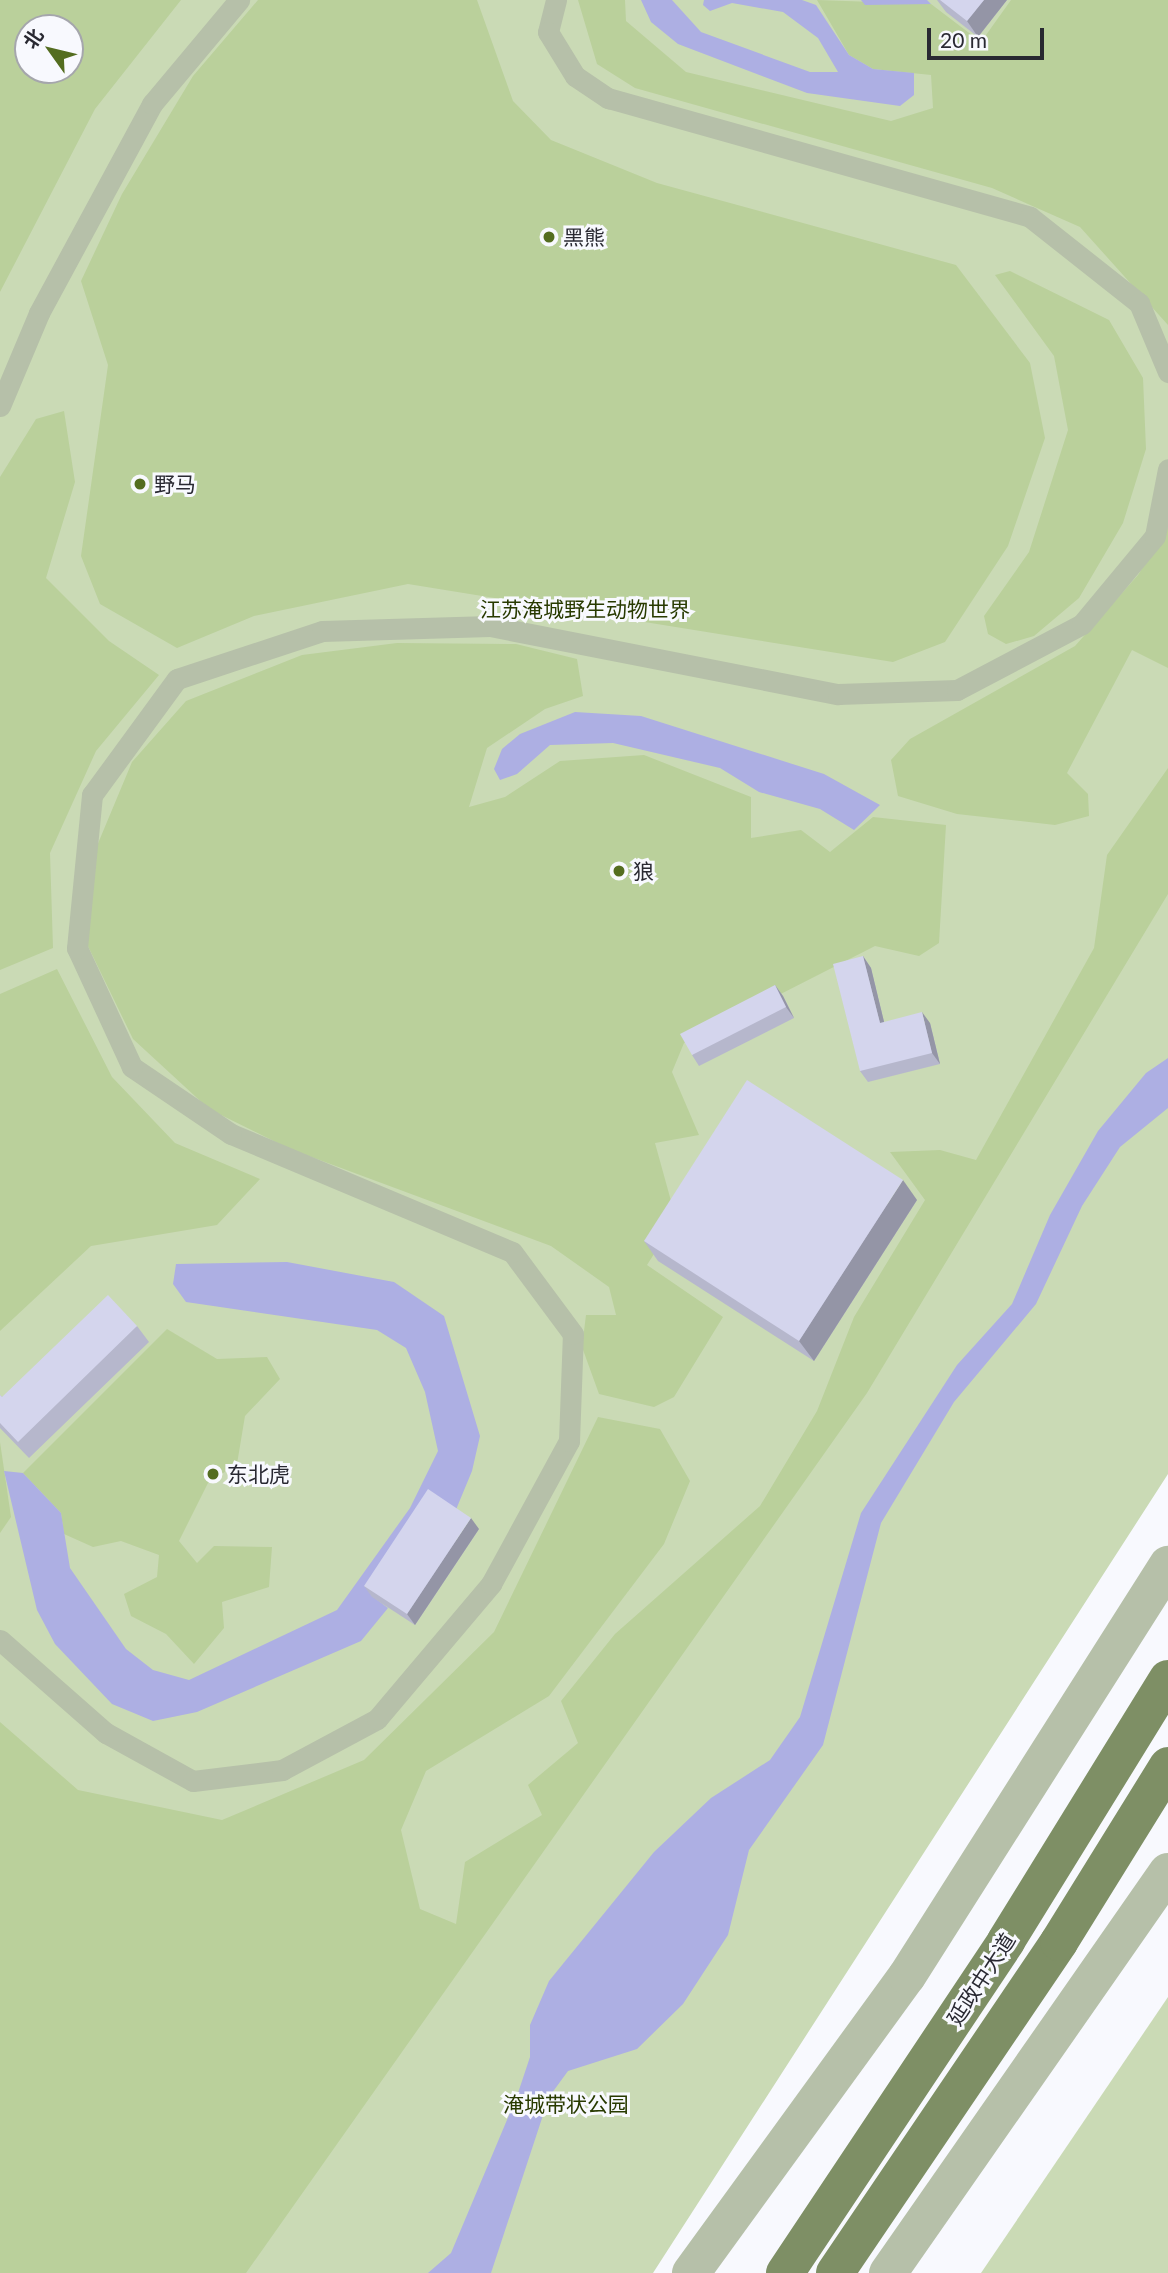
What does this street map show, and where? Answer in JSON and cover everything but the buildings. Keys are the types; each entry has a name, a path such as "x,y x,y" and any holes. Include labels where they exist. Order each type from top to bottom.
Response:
{"main road":[{"name":"延政中大道","path":"785,2273 1006,1941 1168,1679"},
{"path":"835,2273 1059,1942 1168,1766"}],"street":[{"path":"691,2273 907,1976 1168,1565"},
{"path":"888,2273 1168,1872"}],"lane":[{"path":"0,406 39,313 152,104 239,0"},
{"path":"556,0 548,32 575,75 608,98 1030,216 1139,303 1168,373"},
{"path":"0,1640 106,1733 193,1781 282,1770 377,1719 491,1584 569,1441 573,1334 512,1252 231,1134 132,1067 77,948 92,795 177,679 321,631 491,626 838,694 957,690 1083,624 1155,536 1168,469"}],"green space":[{"name":"江苏淹城野生动物世界","path":"0,0 1168,0 1168,1474 653,2273 0,2273"},
{"path":"0,0 181,0 95,109 0,292"},
{"path":"258,0 477,0 513,101 551,140 657,183 956,265 1030,363 1045,438 1008,546 945,642 893,662 408,584 254,616 177,648 100,604 81,556 108,365 81,281 122,194 193,76"},
{"path":"578,0 625,0 626,21 686,72 891,121 933,108 931,75 873,69 849,55 817,0 931,4 981,42 1011,0 1168,0 1168,325 1080,227 992,188 635,88 597,64"},
{"path":"1010,271 1109,320 1143,378 1146,449 1123,523 1079,598 1034,636 1006,644 988,634 984,616 1029,552 1068,430 1054,356 995,275"},
{"path":"64,411 75,482 46,578 109,641 159,675 96,751 50,853 53,948 0,970 0,477 36,419"},
{"path":"1168,527 1168,668 1132,650 1067,773 1088,794 1089,816 1055,825 957,814 898,796 891,760 910,739 1075,646 1138,575"},
{"path":"397,643 516,644 577,659 583,696 545,709 487,748 469,807 505,797 560,761 644,755 751,797 751,838 801,830 830,852 873,817 946,825 939,943 919,956 875,946 684,1043 672,1072 699,1135 655,1143 676,1219 647,1265 723,1317 674,1397 654,1407 599,1394 582,1347 586,1315 616,1315 609,1287 551,1246 290,1149 209,1109 133,1039 86,942 94,853 132,762 186,701 302,655"},
{"path":"1168,768 1168,894 867,1393 246,2273 0,2273 0,1722 78,1790 222,1820 364,1760 494,1632 598,1417 660,1429 690,1481 664,1544 549,1696 426,1771 401,1830 420,1909 456,1924 465,1862 542,1815 528,1785 578,1743 561,1701 615,1634 760,1506 817,1411 854,1317 925,1200 890,1152 940,1150 976,1160 1094,948 1107,855"},
{"path":"57,969 112,1077 175,1143 260,1179 217,1225 91,1246 0,1331 0,994"},
{"path":"167,1329 217,1359 267,1357 280,1379 245,1416 237,1464 208,1483 179,1541 197,1563 214,1546 272,1547 269,1587 222,1602 224,1628 194,1664 166,1634 131,1616 124,1594 157,1577 159,1555 121,1541 93,1547 64,1534 61,1513 23,1473"},
{"path":"0,1442 11,1517 0,1533"},
{"path":"1168,1997 1168,2273 981,2273"}],"water":[{"path":"641,0 672,0 701,32 810,72 838,72 818,38 783,12 732,3 710,11 703,5 704,0 802,0 816,5 849,55 873,69 914,73 914,95 900,106 807,93 678,44 651,22"},
{"path":"861,0 927,0 931,4 865,5"},
{"path":"575,712 641,716 824,774 880,805 854,830 820,809 759,792 720,768 613,743 550,745 517,774 500,780 494,769 502,749 520,734"},
{"path":"1168,1058 1168,1108 1120,1147 1082,1206 1036,1304 954,1402 881,1523 823,1745 749,1850 728,1935 683,2004 637,2049 568,2071 549,2097 491,2273 428,2273 451,2253 517,2096 530,2057 530,2025 549,1981 654,1852 711,1798 770,1760 800,1717 861,1513 957,1365 1012,1304 1050,1215 1098,1131 1146,1073"},
{"path":"287,1262 394,1282 444,1316 480,1436 472,1471 455,1512 372,1596 388,1608 361,1641 197,1712 153,1721 112,1704 55,1644 37,1610 4,1471 23,1473 61,1513 70,1568 126,1649 153,1670 189,1680 337,1610 410,1508 438,1451 425,1392 406,1348 377,1330 186,1302 173,1284 176,1264"}],"place":[{"name":"黑熊","path":"549,237"},
{"name":"野马","path":"140,484"},
{"name":"狼","path":"619,871"},
{"name":"东北虎","path":"213,1474"}],"park label":[{"name":"淹城带状公园","path":"566,2104"}]}
